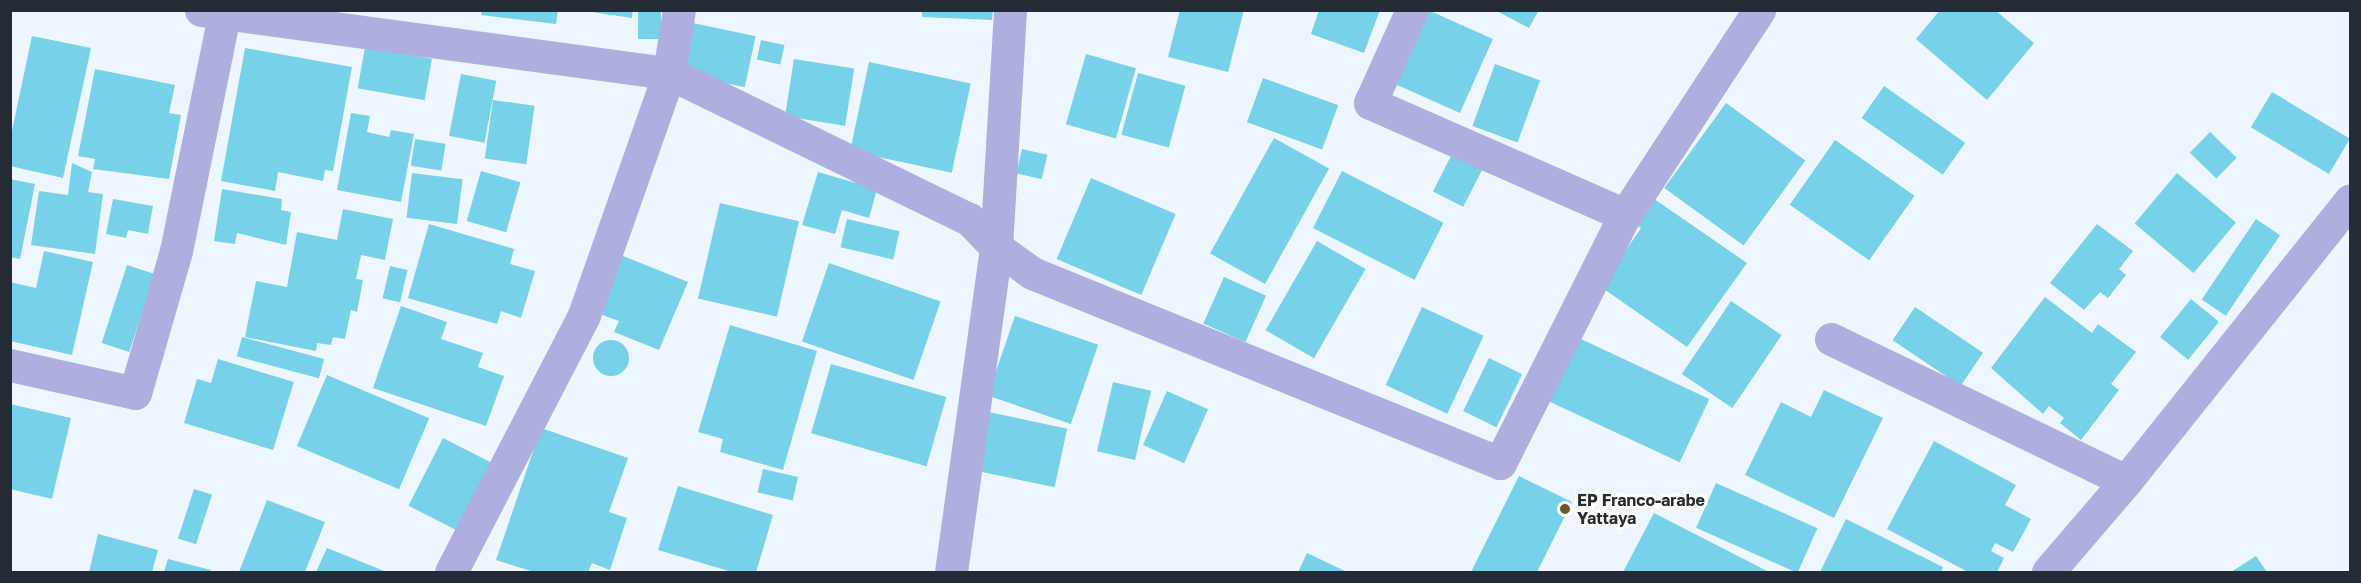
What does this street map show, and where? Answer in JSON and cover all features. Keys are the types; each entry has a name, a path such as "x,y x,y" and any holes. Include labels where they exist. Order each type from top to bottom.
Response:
{"street":[{"path":"451,573 584,315 669,73 679,10"},
{"path":"951,573 996,247 1010,10"},
{"path":"1413,10 1370,103 1625,215"},
{"path":"10,365 135,393 176,251 217,11 669,73 969,219 996,247 1032,273 1500,463 1625,215 1759,10"},
{"path":"2048,573 2126,481 2350,200"},
{"path":"1831,339 2126,481"}],"building":[{"path":"482,10 558,10 556,24 481,15"},
{"path":"578,10 633,10 632,18"},
{"path":"638,10 661,10 661,39 638,39"},
{"path":"922,10 993,10 992,20 922,17"},
{"path":"1180,10 1244,10 1228,72 1168,57"},
{"path":"1319,10 1380,10 1364,53 1311,34"},
{"path":"1428,10 1493,39 1460,113 1395,84"},
{"path":"1495,10 1539,10 1529,28"},
{"path":"1940,10 1995,10 2034,43 1987,100 1916,39"},
{"path":"693,23 756,36 745,87 682,74"},
{"path":"32,36 91,48 63,178 10,166 10,140"},
{"path":"761,40 784,45 780,65 757,60"},
{"path":"365,47 432,59 425,100 358,88"},
{"path":"245,48 352,67 333,171 325,170 323,181 278,172 275,191 221,181"},
{"path":"1086,54 1136,68 1116,139 1066,124"},
{"path":"794,59 854,69 845,126 785,116"},
{"path":"869,62 971,84 952,173 850,151"},
{"path":"1495,64 1540,80 1518,142 1472,126"},
{"path":"95,69 175,85 169,113 181,115 169,179 93,169 95,159 78,156"},
{"path":"1138,73 1185,86 1169,148 1121,135"},
{"path":"461,74 496,81 484,143 449,136"},
{"path":"1263,78 1338,105 1322,150 1247,122"},
{"path":"1884,86 1965,143 1943,175 1862,118"},
{"path":"2272,92 2350,139 2329,174 2251,127"},
{"path":"493,100 535,106 526,164 485,158"},
{"path":"1726,103 1805,161 1744,246 1664,188"},
{"path":"351,113 370,116 367,132 389,137 391,130 414,134 401,202 337,190"},
{"path":"2210,132 2237,158 2216,179 2190,153"},
{"path":"1274,138 1329,169 1265,284 1210,253"},
{"path":"415,139 446,144 441,171 411,166"},
{"path":"1835,140 1914,196 1869,260 1790,205"},
{"path":"1022,149 1047,155 1042,179 1016,173"},
{"path":"1452,154 1482,169 1463,207 1433,191"},
{"path":"72,163 92,172 88,192 103,194 95,254 31,245 39,191 68,195"},
{"path":"481,171 520,182 506,232 467,221"},
{"path":"1342,171 1444,223 1415,280 1313,228"},
{"path":"818,172 877,189 869,218 842,210 835,234 802,225"},
{"path":"412,173 463,179 457,224 407,218"},
{"path":"2177,173 2236,222 2194,273 2135,224"},
{"path":"1091,178 1176,214 1141,295 1057,259"},
{"path":"10,179 35,184 20,259 10,257"},
{"path":"222,189 282,199 281,210 291,212 286,245 237,233 235,244 214,241"},
{"path":"1647,194 1747,263 1687,347 1601,287 1641,228 1629,220"},
{"path":"113,199 153,206 148,234 128,230 126,238 106,234"},
{"path":"720,203 799,221 777,317 698,298"},
{"path":"343,209 393,219 385,260 361,255 356,279 363,280 357,312 351,310 345,339 333,337 331,345 317,343 316,351 245,337 256,281 287,287 297,232 337,240"},
{"path":"847,219 900,231 893,259 840,247"},
{"path":"2256,219 2280,235 2226,316 2202,299"},
{"path":"429,224 514,249 510,264 535,271 521,318 501,311 497,324 408,298"},
{"path":"2097,224 2133,251 2119,269 2126,275 2108,298 2100,292 2084,310 2050,283"},
{"path":"1317,241 1365,269 1314,358 1266,330"},
{"path":"44,251 93,262 72,355 10,341 10,282 36,288"},
{"path":"618,254 688,282 659,350 614,332 619,321 594,312"},
{"path":"829,263 941,301 914,380 802,341"},
{"path":"127,265 155,274 129,352 102,343"},
{"path":"390,266 408,270 400,302 383,298"},
{"path":"1224,277 1266,296 1245,342 1203,324"},
{"path":"2045,297 2092,333 2098,324 2136,352 2111,384 2119,390 2081,440 2060,423 2064,418 2049,406 2043,414 1991,368"},
{"path":"2191,299 2219,322 2188,360 2160,337"},
{"path":"1731,301 1782,335 1732,408 1682,374"},
{"path":"401,306 447,322 441,339 483,353 478,367 504,376 486,426 373,388"},
{"path":"1422,307 1484,336 1447,414 1386,385"},
{"path":"1915,307 1983,353 1961,386 1893,340"},
{"path":"1015,316 1098,345 1071,424 988,395"},
{"path":"730,325 817,351 783,470 720,452 723,439 698,432"},
{"path":"1568,333 1709,399 1680,462 1538,396"},
{"path":"242,337 324,359 319,378 237,356"},
{"path":"611,340 624,345 629,358 624,371 611,376 598,371 593,358 598,345"},
{"path":"1489,358 1522,374 1496,427 1463,411"},
{"path":"218,359 294,382 273,450 184,423 197,379 211,383"},
{"path":"831,364 946,397 927,466 811,433"},
{"path":"327,375 429,418 399,489 297,446"},
{"path":"1113,382 1151,391 1135,460 1097,451"},
{"path":"1824,390 1883,418 1834,518 1745,475 1781,402 1811,417"},
{"path":"1167,391 1208,409 1184,463 1143,445"},
{"path":"10,404 71,418 52,499 10,489"},
{"path":"984,411 1067,429 1055,487 972,470"},
{"path":"541,428 628,458 609,512 627,518 610,570 592,563 588,572 534,572 496,560"},
{"path":"443,438 491,463 457,530 408,506"},
{"path":"1934,441 2016,485 2005,505 2031,519 2013,552 1995,543 1991,551 2004,558 1997,572 1968,572 1887,529"},
{"path":"763,469 798,477 793,500 758,492"},
{"path":"1519,476 1572,502 1537,572 1471,572"},
{"path":"1716,483 1817,528 1798,572 1795,572 1696,528"},
{"path":"678,486 773,515 756,572 732,572 658,550"},
{"path":"194,489 212,495 196,544 178,538"},
{"path":"267,500 325,522 305,572 239,572"},
{"path":"1654,513 1769,572 1623,572"},
{"path":"1846,519 1943,567 1941,572 1820,572"},
{"path":"98,534 158,550 152,572 89,572"},
{"path":"327,548 387,572 316,572"},
{"path":"1307,553 1347,572 1298,572"},
{"path":"2256,556 2267,572 2231,572"},
{"path":"168,559 211,570 210,572 164,572"}],"place":[{"name":"EP Franco-arabe Yattaya","path":"1565,509"}]}
